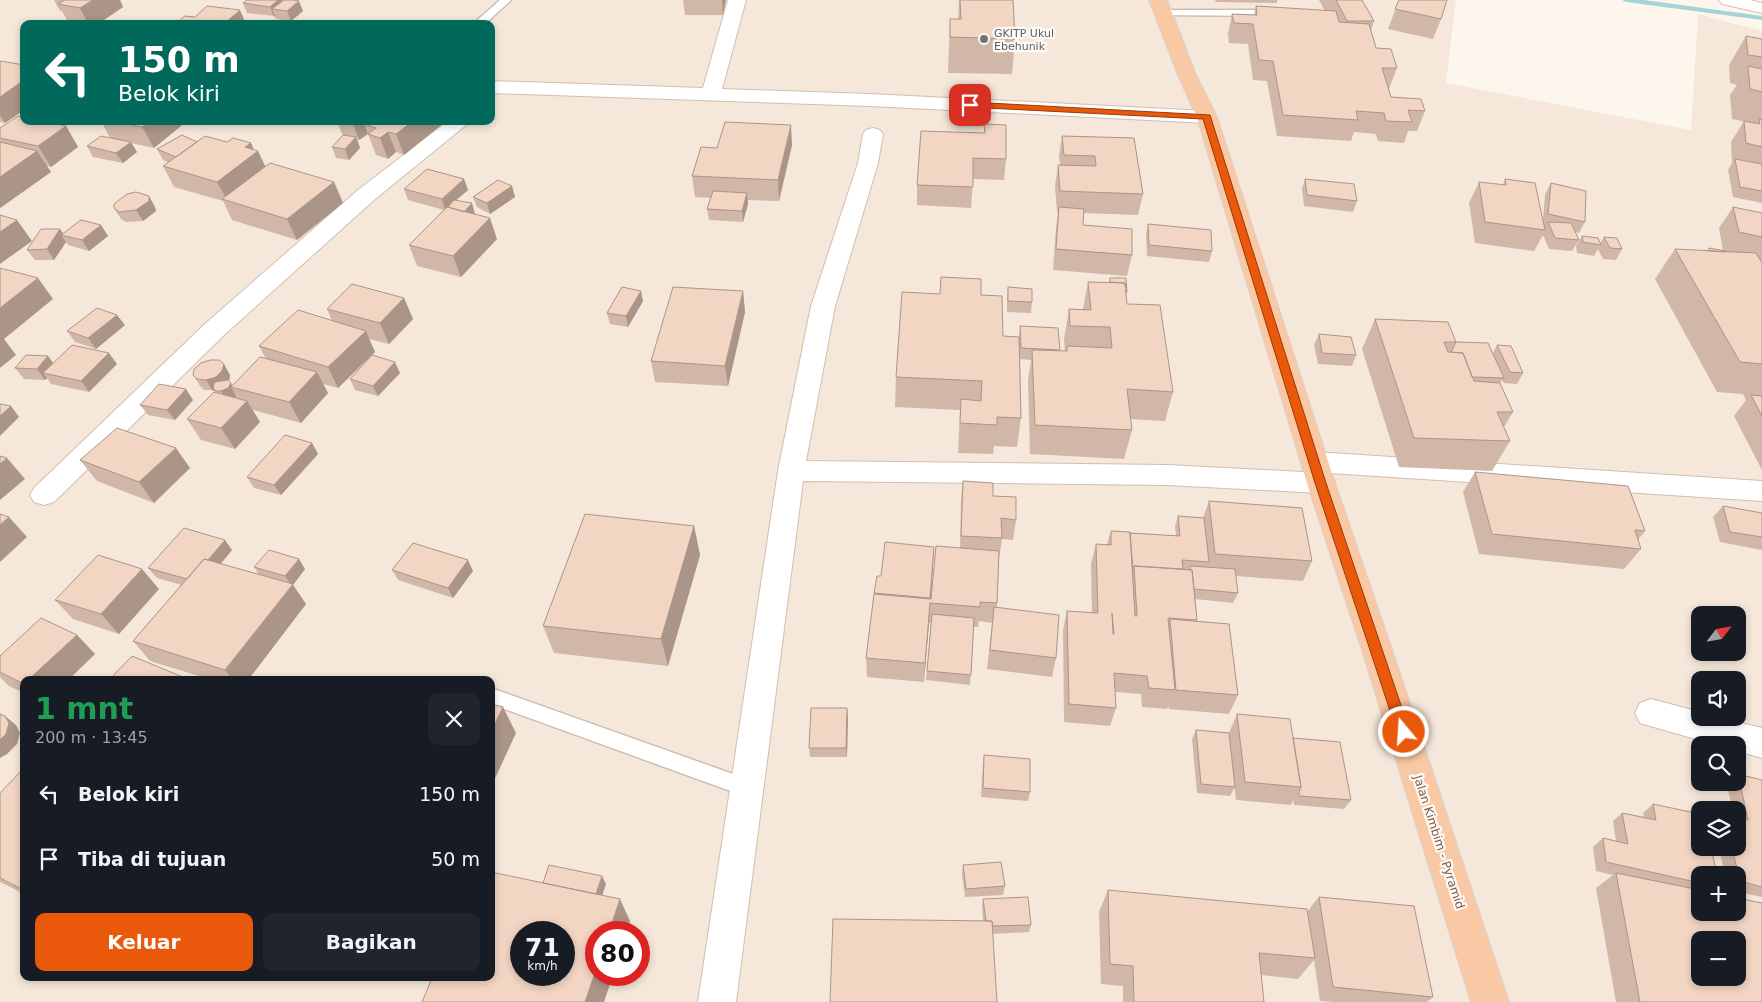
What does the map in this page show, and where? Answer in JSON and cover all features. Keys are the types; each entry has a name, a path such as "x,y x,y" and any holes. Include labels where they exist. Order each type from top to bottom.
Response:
{"highway":[{"name":"Jalan Kimbim - Pyramid","path":"1161,6 1187,74 1207,117 1318,472 1490,1002"}],"street":[{"path":"711,96 737,0"},
{"path":"1728,0 1762,8"},
{"path":"496,90 870,100 1207,117"},
{"path":"44,495 222,322 366,195 455,125"},
{"path":"717,1002 791,471 823,306 868,164 873,134"},
{"path":"791,471 1167,475 1318,472 1762,491"},
{"path":"1651,713 1762,743"}],"lane":[{"path":"483,20 506,0"},
{"path":"1161,6 1283,13"},
{"path":"495,697 748,788"}],"shaded area":[{"path":"0,0 1456,0 1446,83 1691,130 1698,14 1762,31 1762,1002 0,1002"}],"building":[{"path":"65,0 93,0 80,8 58,4"},
{"path":"247,0 278,0 270,7 243,3"},
{"path":"284,0 299,1 287,11 272,9"},
{"path":"960,0 1013,0 1015,39 950,37 950,19 961,19"},
{"path":"1336,0 1362,0 1374,21 1347,21"},
{"path":"1399,0 1447,0 1441,19 1395,9"},
{"path":"207,6 240,10 229,20 180,20 185,16 195,17"},
{"path":"1256,6 1336,11 1339,22 1369,24 1376,48 1391,49 1397,68 1382,68 1391,97 1421,99 1425,111 1408,110 1412,122 1386,121 1384,113 1356,111 1358,120 1283,115 1273,61 1259,60 1253,24 1234,23 1232,14 1257,15"},
{"path":"1746,36 1762,39 1762,57 1748,55"},
{"path":"0,61 20,64 20,83 0,97"},
{"path":"1748,66 1762,69 1762,92 1750,89"},
{"path":"18,116 20,116 20,125 66,126 38,146 0,138 0,128"},
{"path":"1759,119 1762,120 1762,147 1746,143 1744,121 1760,124"},
{"path":"725,122 791,125 778,180 692,176 701,147 717,148"},
{"path":"984,124 1006,125 1006,159 973,158 973,187 917,185 921,131 985,133"},
{"path":"367,125 408,125 396,134 388,132 380,138 368,134 376,128"},
{"path":"182,135 197,142 176,157 157,149"},
{"path":"343,135 356,137 345,149 332,147"},
{"path":"101,136 131,142 116,153 87,146"},
{"path":"205,136 227,142 233,138 251,143 245,147 258,151 217,182 163,166"},
{"path":"1062,136 1134,138 1143,194 1060,191 1058,165 1096,166 1095,156 1064,155"},
{"path":"0,142 37,151 0,177"},
{"path":"1735,159 1762,164 1762,191 1740,187"},
{"path":"270,163 334,182 287,219 222,199"},
{"path":"427,169 464,179 442,199 404,189"},
{"path":"1305,179 1354,184 1357,201 1307,195"},
{"path":"1505,179 1535,183 1545,230 1485,222 1479,182 1506,185"},
{"path":"498,180 512,186 487,203 473,197"},
{"path":"1551,183 1586,191 1585,222 1548,214"},
{"path":"713,191 747,193 742,211 707,209"},
{"path":"136,192 149,196 149,201 136,210 119,212 114,208 114,204 127,194"},
{"path":"454,200 472,203 464,212 448,207"},
{"path":"447,207 490,218 453,256 409,245"},
{"path":"1059,207 1084,209 1083,225 1132,229 1132,255 1056,249"},
{"path":"1733,207 1762,213 1762,237 1739,232"},
{"path":"0,215 17,220 0,232"},
{"path":"81,220 101,225 82,240 61,235"},
{"path":"1548,222 1571,223 1579,240 1555,238"},
{"path":"1148,224 1211,230 1212,251 1149,245"},
{"path":"41,229 60,229 47,249 27,250"},
{"path":"1582,236 1598,238 1601,245 1583,242"},
{"path":"1604,237 1617,238 1622,249 1610,248"},
{"path":"1709,248 1726,251 1726,252 1709,251"},
{"path":"1675,249 1756,253 1762,263 1762,364 1740,362"},
{"path":"0,268 38,278 0,308"},
{"path":"941,277 981,279 981,295 1002,296 1003,336 1019,337 1021,418 997,417 997,425 960,423 961,399 981,401 982,381 896,377 902,292 940,294"},
{"path":"1110,278 1126,278 1127,292 1125,283 1110,282"},
{"path":"1088,282 1125,283 1127,304 1160,305 1173,392 1127,389 1132,430 1035,425 1032,350 1067,351 1067,346 1112,348 1110,327 1070,326 1069,309 1091,310"},
{"path":"352,284 404,298 380,323 327,309"},
{"path":"622,287 641,291 626,316 607,313"},
{"path":"673,287 743,291 725,366 651,361"},
{"path":"1008,287 1032,289 1032,302 1008,301"},
{"path":"97,308 117,315 88,338 67,331"},
{"path":"298,310 366,331 328,367 259,346"},
{"path":"1375,319 1448,322 1456,342 1444,342 1448,352 1463,353 1474,381 1500,383 1513,412 1497,412 1510,441 1414,438"},
{"path":"1020,326 1058,328 1060,350 1021,348"},
{"path":"1319,334 1351,337 1356,355 1322,353"},
{"path":"1456,342 1488,343 1504,378 1472,377 1463,353 1451,352"},
{"path":"72,345 109,353 81,381 43,373"},
{"path":"1497,345 1511,346 1523,373 1510,372"},
{"path":"26,355 48,356 37,369 15,368"},
{"path":"372,355 395,362 373,386 350,379"},
{"path":"260,357 317,372 289,402 231,387"},
{"path":"219,360 224,364 222,371 216,377 206,380 197,379 193,375 194,369 201,363"},
{"path":"228,380 231,383 228,388 215,391 213,387 215,382"},
{"path":"159,384 186,389 167,410 140,405"},
{"path":"214,392 247,401 221,428 187,419"},
{"path":"1751,395 1762,396 1762,416"},
{"path":"0,404 11,406 0,416"},
{"path":"117,428 176,448 139,482 80,460"},
{"path":"285,435 312,443 274,485 247,477"},
{"path":"0,456 7,458 0,464"},
{"path":"1475,472 1628,486 1645,531 1635,530 1641,549 1492,534"},
{"path":"963,481 993,483 993,496 1016,497 1016,520 1001,518 1002,538 961,536"},
{"path":"1209,501 1302,508 1312,561 1215,554"},
{"path":"1723,506 1762,513 1762,537 1730,532"},
{"path":"0,514 9,517 0,525"},
{"path":"585,514 694,526 661,639 543,626"},
{"path":"1178,516 1204,518 1209,562 1182,560 1183,569 1134,566 1133,569 1130,533 1180,536"},
{"path":"184,528 225,540 208,560 204,559 187,579 148,568"},
{"path":"1111,531 1130,532 1135,616 1137,616 1134,566 1192,570 1197,620 1168,618 1175,690 1149,688 1147,676 1114,673 1116,708 1069,704 1067,611 1098,613 1096,544 1111,545"},
{"path":"885,542 934,547 930,598 874,593 877,576 881,576"},
{"path":"413,543 468,560 448,588 392,570"},
{"path":"936,546 999,551 997,603 980,602 980,607 930,603 925,663 866,658 874,594 931,599"},
{"path":"269,550 299,559 285,576 254,567"},
{"path":"98,555 142,569 101,614 55,600"},
{"path":"204,559 293,584 225,670 133,641"},
{"path":"1190,566 1235,569 1238,593 1194,589"},
{"path":"994,607 1059,615 1056,658 990,650"},
{"path":"932,614 974,618 971,675 927,671"},
{"path":"41,618 77,635 32,676 20,676 20,682 0,672 0,656"},
{"path":"1170,619 1229,624 1238,695 1176,690"},
{"path":"132,656 180,676 113,676"},
{"path":"495,705 503,707 495,724"},
{"path":"811,708 847,708 846,748 809,748"},
{"path":"0,714 5,716 9,723 6,734 0,740"},
{"path":"1237,714 1290,719 1301,787 1245,782"},
{"path":"1196,730 1229,733 1235,787 1201,784"},
{"path":"1293,738 1340,742 1351,800 1299,796 1301,787"},
{"path":"984,755 1030,759 1030,792 983,788"},
{"path":"20,772 20,888 0,878 0,793"},
{"path":"1746,776 1762,780 1762,887 1746,883 1746,866 1736,866 1734,856 1746,856 1746,819 1748,820 1746,801 1744,801 1742,791 1746,791"},
{"path":"1653,804 1691,812 1691,856 1713,856 1715,866 1691,866 1691,881 1606,862 1603,838 1628,844 1622,813 1656,820"},
{"path":"1001,862 1005,886 966,889 963,865"},
{"path":"549,865 602,876 596,894 543,883"},
{"path":"495,873 620,899 613,921 585,921 585,986 590,986 585,1002 422,1002 431,981 495,981"},
{"path":"1616,873 1691,888 1691,921 1746,921 1746,900 1762,903 1762,1002 1640,1002"},
{"path":"1108,890 1307,909 1315,958 1259,953 1264,1002 1134,1002 1133,966 1110,964"},
{"path":"1028,897 1031,925 993,926 992,921 986,921 983,899"},
{"path":"1319,897 1414,906 1433,997 1333,987"},
{"path":"833,919 992,921 997,1002 830,1002"}],"waterway":[{"path":"1626,0 1762,18"}],"place":[{"name":"GKITP Ukul Ebehunik","path":"984,39"}],"route":[{"path":"970,105 1207,117 1211,135 1321,483 1404,732"}]}
